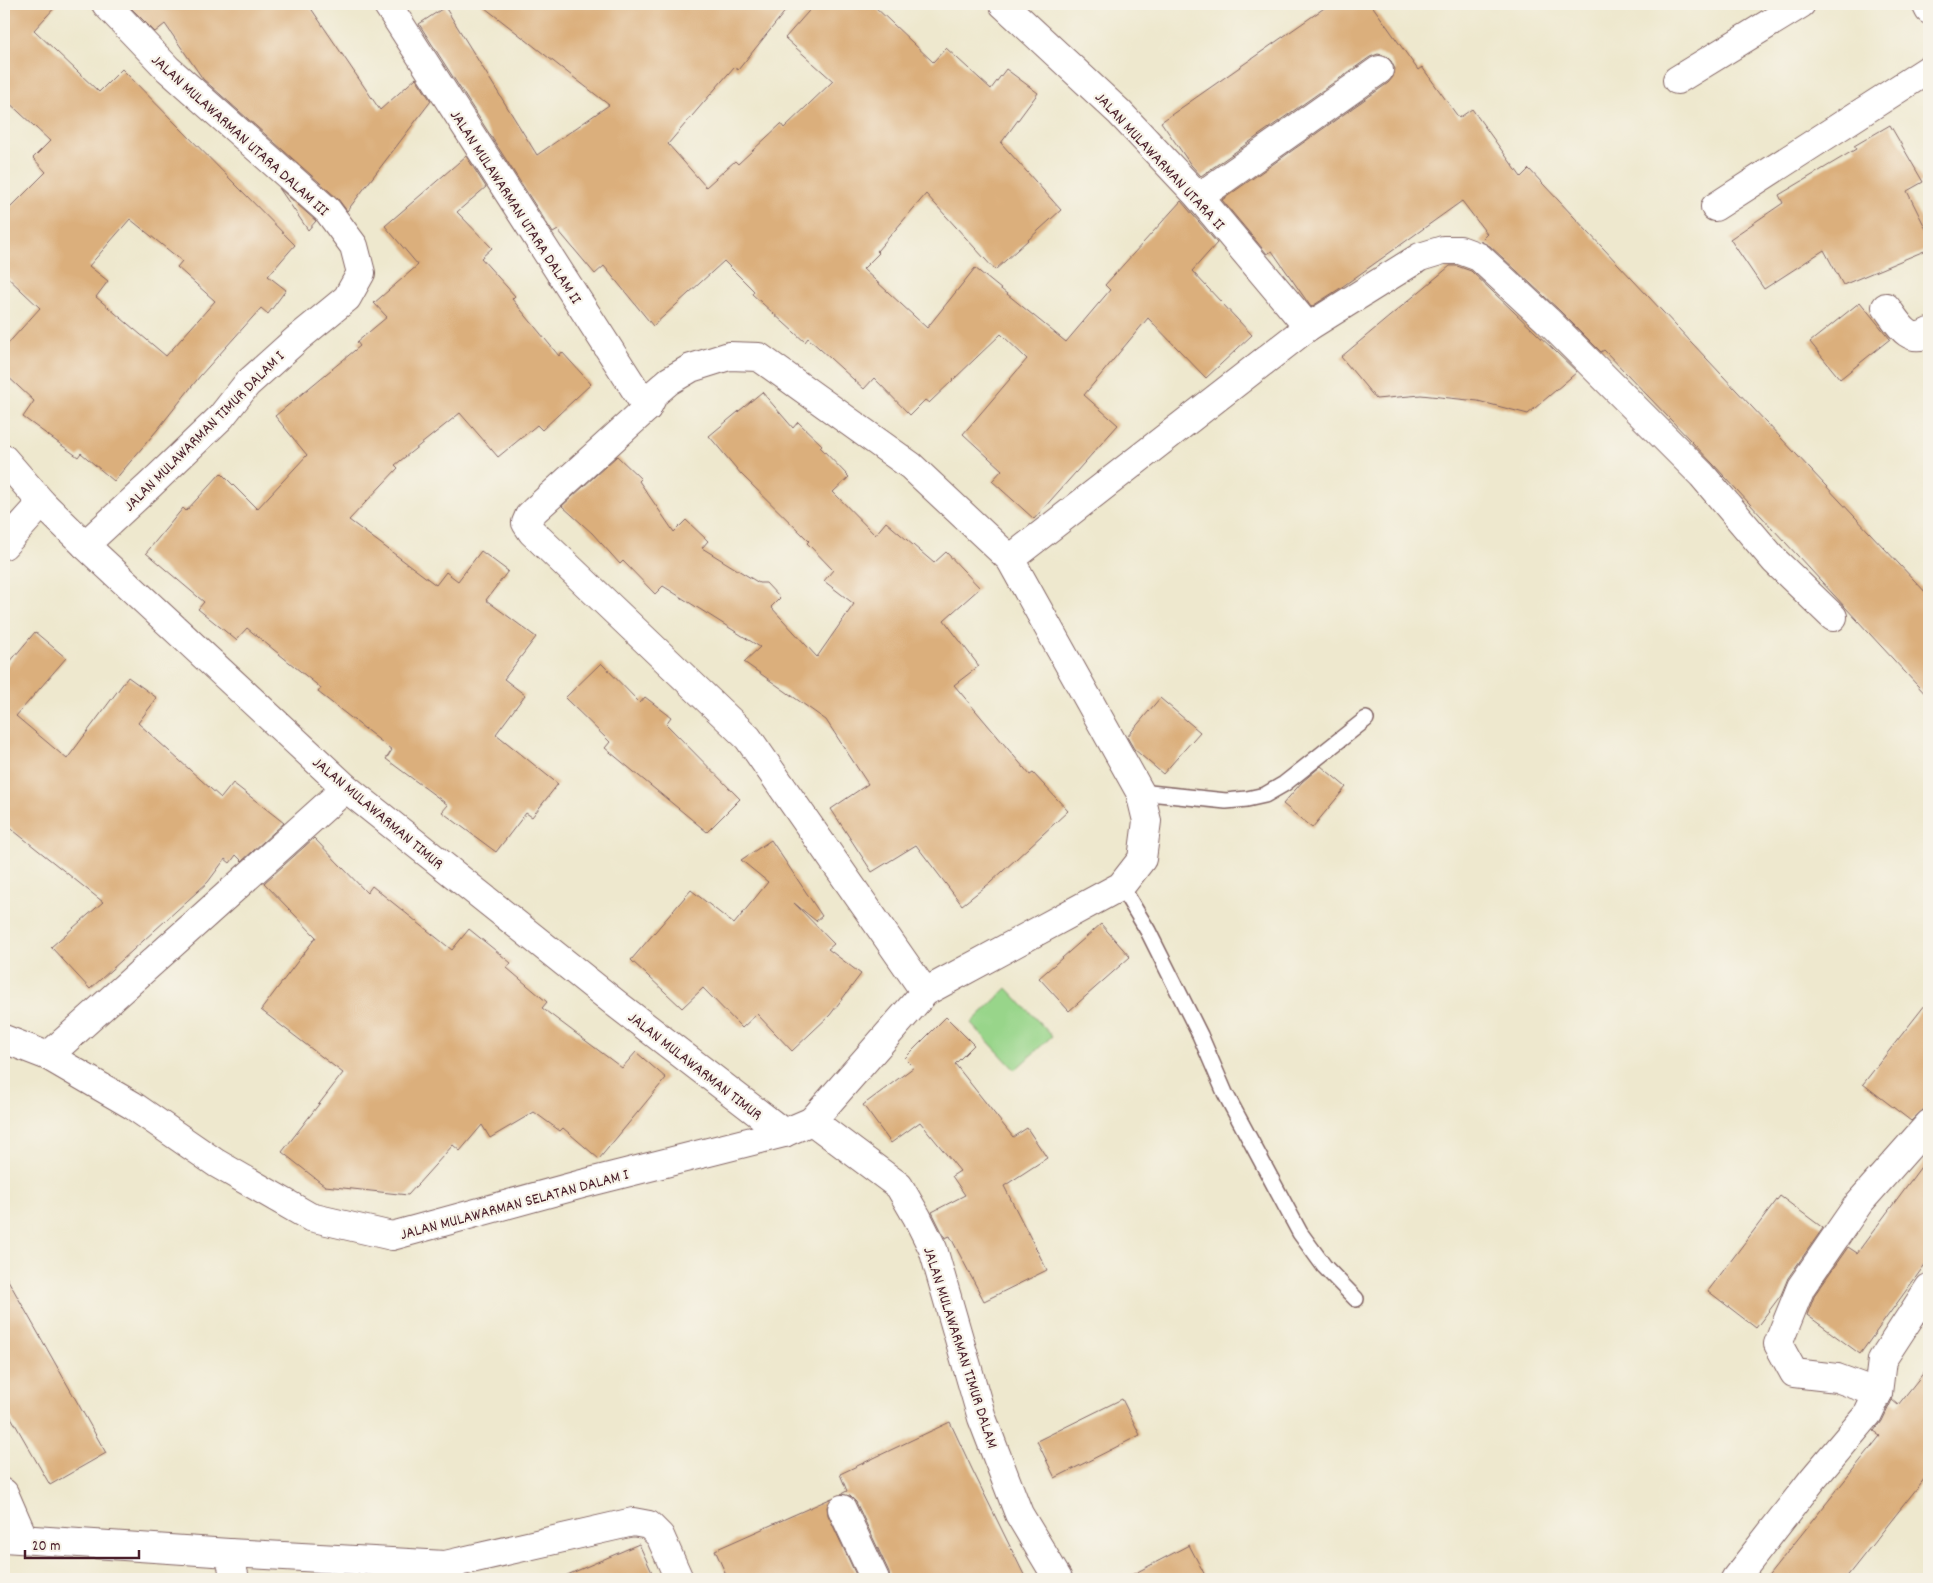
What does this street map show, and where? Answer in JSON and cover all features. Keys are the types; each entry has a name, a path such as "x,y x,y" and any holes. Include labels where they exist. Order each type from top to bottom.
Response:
{"street":[{"name":"JALAN MULAWARMAN UTARA DALAM III","path":"106,4 168,69 328,211 354,246 361,273"},
{"name":"JALAN MULAWARMAN UTARA DALAM II","path":"387,4 647,408"},
{"name":"JALAN MULAWARMAN UTARA II","path":"1003,4 1118,112 1199,197 1308,327"},
{"path":"1677,80 1801,4"},
{"path":"1926,4 1929,10"},
{"path":"1715,207 1929,69"},
{"path":"1199,197 1379,70"},
{"path":"1010,559 1308,327 1420,257 1443,250 1460,250 1479,257 1547,320 1702,475 1775,560 1833,617"},
{"name":"JALAN MULAWARMAN TIMUR DALAM I","path":"84,545 221,417 247,384 297,339 347,298 361,273"},
{"path":"1886,306 1903,329 1912,336 1923,336 1929,332"},
{"path":"784,1133 812,1122 925,992 1120,886 1142,858 1147,821 1140,792 1010,559 911,466 759,357 729,356 691,368 669,381 654,394 647,408 535,510 529,516 526,523 532,532 748,738 925,992"},
{"name":"JALAN MULAWARMAN TIMUR","path":"4,459 42,503 84,545 346,788 619,1006 784,1133"},
{"path":"4,545 42,503"},
{"path":"48,1056 346,788"},
{"name":"JALAN MULAWARMAN SELATAN DALAM I","path":"4,1040 48,1056 132,1105 216,1164 310,1217 392,1236 582,1184 784,1133"},
{"name":"JALAN MULAWARMAN TIMUR DALAM","path":"812,1122 899,1186 917,1217 933,1249 982,1418 1019,1514 1058,1579"},
{"path":"1878,1393 1836,1378 1794,1373 1778,1344 1802,1287 1859,1203 1929,1124"},
{"path":"1736,1579 1813,1479 1868,1414 1878,1393 1882,1360 1929,1288"},
{"path":"4,1493 14,1538 229,1553 448,1572 634,1522 649,1525 660,1536 679,1579"},
{"path":"842,1509 875,1579"},
{"path":"229,1553 235,1579"}],"lane":[{"path":"1140,792 1226,801 1266,795 1284,784 1366,719"},
{"path":"1120,886 1148,931 1200,1035 1225,1093 1300,1233 1324,1266 1356,1300"}],"green space":[{"path":"1007,988 1052,1036 1015,1070 971,1023"}],"building":[{"path":"4,4 58,4 34,30 99,92 122,69 295,245 268,276 286,290 268,314 261,308 200,376 114,481 81,453 78,457 23,417 34,401 4,373 4,348 40,308 4,274 4,214 46,172 33,158 50,141 4,98","holes":["130,219 182,261 177,267 215,301 166,356 96,297 108,281 89,266"]},
{"path":"127,4 308,4 380,110 416,78 431,101 347,211 338,199 203,79 165,24 155,32"},
{"path":"480,4 791,4 738,70 734,67 668,144 706,187 735,161 738,164 781,124 784,128 833,81 785,38 815,4 872,4 933,62 946,48 991,89 1006,69 1038,93 1001,143 1061,210 995,270 926,194 877,251 879,253 863,269 927,328 975,268 1066,342 1110,290 1105,285 1181,201 1217,243 1192,271 1252,335 1206,378 1148,318 1084,395 1118,425 1034,519 992,481 1002,470 963,434 1027,359 1001,334 929,403 925,400 910,415 874,378 864,389 808,338 805,342 752,294 754,291 724,261 653,326 604,266 595,274 558,230 553,233 419,24 445,7 537,155 609,105"},
{"path":"1330,4 1371,4 1418,70 1422,67 1459,118 1472,109 1521,177 1529,169 1929,596 1929,698 1713,464 1604,350 1601,352 1490,246 1480,241 1487,234 1462,201 1311,307 1272,251 1267,254 1222,200 1388,83 1393,77 1395,69 1391,61 1386,56 1378,54 1370,57 1201,176 1161,122"},
{"path":"1890,125 1923,182 1907,191 1929,235 1929,249 1843,285 1824,250 1764,289 1730,239 1783,203 1779,195 1856,149 1854,146"},
{"path":"466,156 486,187 457,212 492,248 481,258 515,296 512,299 559,356 562,352 591,384 542,430 537,425 498,457 460,413 395,465 398,468 349,520 436,585 446,572 458,581 481,551 508,571 486,600 536,637 504,679 525,695 496,734 558,784 532,817 526,813 496,852 442,812 448,805 386,759 392,750 318,692 321,688 247,628 236,640 198,609 204,602 146,553 183,508 186,511 221,473 257,509 307,455 275,416 360,346 357,342 387,317 374,303 418,265 385,226"},
{"path":"279,188 316,221 308,230"},
{"path":"1450,266 1457,266 1471,271 1577,372 1528,414 1478,401 1421,395 1376,399 1341,357"},
{"path":"1860,302 1890,339 1840,379 1810,342"},
{"path":"762,392 793,428 798,422 822,445 820,447 849,477 833,492 875,535 886,522 934,563 946,552 980,588 944,620 979,666 954,685 1030,775 1033,773 1068,811 990,883 962,905 916,845 872,872 831,809 868,784 826,720 744,662 760,647 663,586 655,594 623,561 620,564 592,533 562,506 617,456 641,479 639,481 674,532 686,520 708,541 702,548 759,583 766,583 780,598 771,607 817,657 854,604 824,581 833,570 807,543 809,541 741,474 709,436"},
{"path":"35,632 66,658 16,716 67,759 128,677 157,698 138,723 221,798 233,783 284,823 242,861 236,855 230,863 225,859 208,882 90,989 51,947 103,902 4,823 4,669"},
{"path":"601,663 640,703 645,697 671,717 666,724 740,799 707,832 605,748 610,742 565,698"},
{"path":"1160,698 1200,732 1163,774 1134,749 1127,737"},
{"path":"1321,766 1346,787 1312,828 1283,804 1302,782"},
{"path":"314,838 367,893 372,886 452,950 469,929 511,963 507,968 547,1002 542,1008 622,1068 636,1052 666,1078 599,1159 563,1128 560,1131 534,1112 490,1138 482,1125 460,1151 453,1145 408,1195 325,1186 282,1152 343,1073 261,1010 316,937 264,883"},
{"path":"771,840 822,916 816,921 794,903 834,944 828,949 861,974 830,1015 792,1051 757,1014 742,1028 703,988 682,1008 631,960 691,890 734,924 768,882 741,860"},
{"path":"1101,924 1130,957 1069,1011 1039,978"},
{"path":"1929,1000 1929,1109 1924,1109 1911,1121 1863,1084"},
{"path":"946,1017 974,1045 955,1064 1013,1137 1027,1128 1047,1158 1004,1186 1047,1270 984,1301 950,1236 945,1238 932,1212 965,1195 952,1176 960,1171 920,1122 891,1143 863,1105 914,1067 905,1058"},
{"path":"1929,1156 1929,1259 1860,1354 1807,1315 1815,1294 1848,1247 1857,1253"},
{"path":"1780,1196 1823,1228 1788,1278 1781,1295 1756,1328 1708,1291"},
{"path":"4,1273 106,1453 50,1485 4,1405"},
{"path":"1929,1366 1929,1473 1845,1579 1766,1579 1880,1436 1874,1432 1882,1421 1892,1400 1898,1405"},
{"path":"1122,1399 1140,1435 1055,1478 1037,1441"},
{"path":"950,1422 1026,1579 890,1579 889,1572 856,1502 850,1496 841,1494 847,1491 840,1474"},
{"path":"832,1498 827,1507 828,1515 858,1579 728,1579 715,1550"},
{"path":"639,1544 655,1579 558,1579"},
{"path":"1189,1545 1207,1579 1124,1579"}]}
